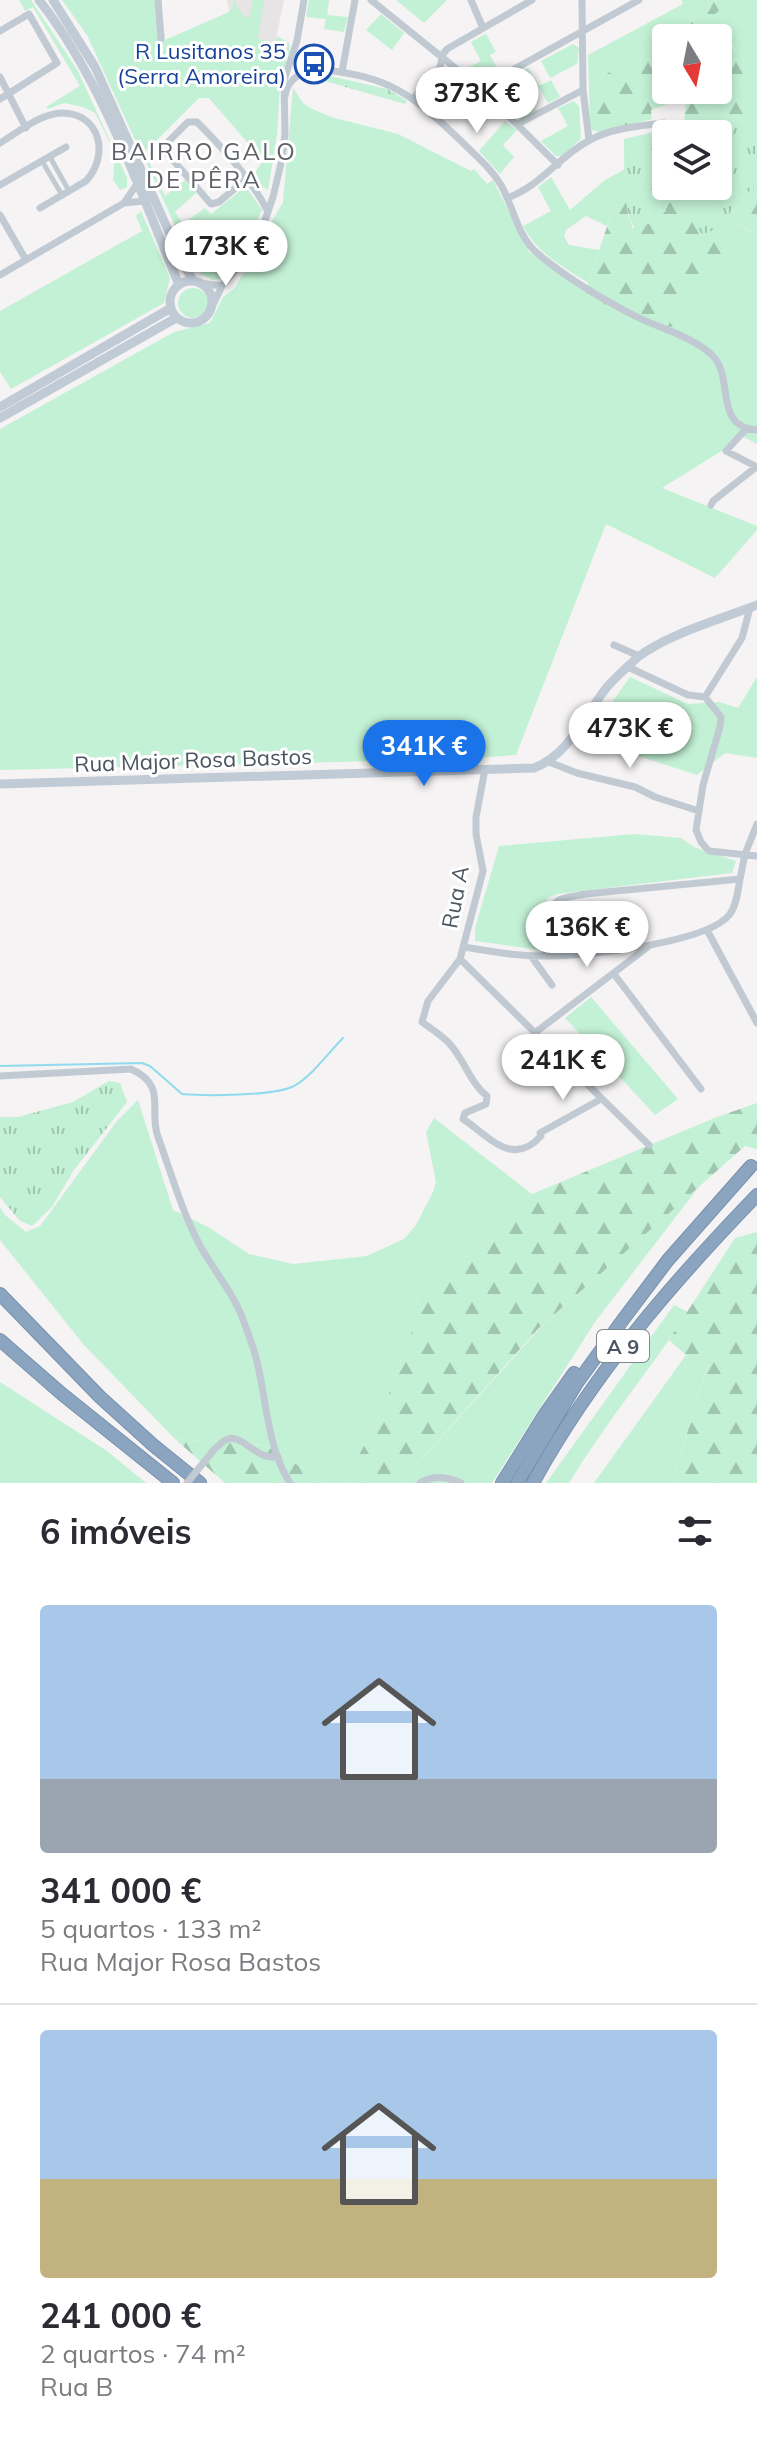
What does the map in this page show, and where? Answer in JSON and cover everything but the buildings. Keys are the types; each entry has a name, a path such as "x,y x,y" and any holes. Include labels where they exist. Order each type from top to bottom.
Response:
{"highway":[{"name":"A 9","path":"517,1483 542,1438 599,1352 668,1260 751,1166"},
{"name":"A 9","path":"533,1483 577,1411 627,1341 702,1253 757,1195"},
{"path":"502,1483 551,1405 640,1283 658,1261 705,1219"},
{"path":"0,1294 100,1397 200,1483"},
{"path":"0,1340 173,1483"}],"main road":[{"path":"39,0 82,64 179,285"},
{"path":"53,0 95,67 197,282"},
{"path":"197,282 206,286 212,297 211,309 205,318 187,323 173,313 171,295 179,285 197,282"},
{"path":"0,407 173,313"},
{"path":"0,418 173,313"},
{"path":"549,762 566,746 608,686 639,656 671,638 754,606"},
{"name":"Rua Major Rosa Bastos","path":"0,784 534,768 549,762"}],"street":[{"path":"158,0 161,39"},
{"path":"211,309 222,286 245,257 276,189 285,134 285,79 297,41 304,0"},
{"path":"342,72 355,0"},
{"path":"371,0 480,88 558,165"},
{"path":"471,0 483,28"},
{"path":"414,98 440,67 447,49 532,0"},
{"path":"582,0 583,90 589,140"},
{"path":"480,88 639,0"},
{"path":"0,31 29,14 57,63 0,99"},
{"path":"291,59 301,74"},
{"path":"285,96 288,84 314,69 381,81 414,98 494,174 524,236 540,255 595,293 638,317 673,331 713,357 722,371 733,419 746,429 757,430"},
{"path":"0,77 26,128"},
{"path":"518,124 583,90"},
{"path":"0,143 46,116 62,113 81,117 95,132 100,152 95,169 86,181 40,208"},
{"path":"246,179 219,202 211,204 166,152 167,143 188,122 197,122 246,179 255,190 268,212"},
{"path":"507,198 524,191 589,140 652,124"},
{"path":"0,185 66,147"},
{"path":"46,159 66,193"},
{"path":"124,203 137,184"},
{"path":"255,190 266,193 276,189"},
{"path":"255,190 272,202"},
{"path":"0,275 124,203 144,201"},
{"path":"0,215 26,260"},
{"path":"197,282 222,286"},
{"path":"711,505 757,467 726,451 746,429"},
{"path":"705,697 742,638 754,606"},
{"path":"614,645 639,656"},
{"path":"628,667 688,695 705,697 721,717 703,785 696,830 709,851 757,856"},
{"path":"549,762 577,773 635,787 699,811"},
{"name":"Rua A","path":"485,769 476,817 483,871 460,959 649,1145"},
{"path":"463,947 546,956 651,945 707,930 729,916 734,907 745,854 757,824"},
{"path":"546,956 549,918 552,907 561,899 740,879"},
{"path":"707,930 757,1023"},
{"path":"536,1032 651,945"},
{"path":"531,956 552,985"},
{"path":"460,959 428,1001 422,1022 449,1042 478,1088 487,1096 486,1104 465,1113 463,1119 504,1150 526,1147 536,1142 540,1133 601,1099"},
{"path":"614,974 701,1089"},
{"path":"0,1076 131,1069 149,1080 155,1093 156,1132 183,1207 203,1250 232,1294 244,1321 258,1366 264,1406 278,1457 290,1483"},
{"path":"187,1483 227,1439 240,1441 259,1455 278,1457"},
{"path":"420,1483 448,1477 461,1483"}],"shaded area":[{"path":"227,0 284,0 275,44 258,38 229,12"}],"green space":[{"path":"19,0 31,0 78,71 127,178 127,187 120,190 113,180 115,153 95,113 64,103 46,107 80,86 33,7 25,11"},
{"path":"62,0 161,0 165,40 229,12 234,0 244,17 249,17 253,0 264,0 258,38 275,44 277,36 289,43 290,48 280,84 277,135 268,190 250,179 263,161 209,98 199,98 142,155 87,35"},
{"path":"309,0 329,0 327,15 348,17 344,32 324,29 326,19 306,17"},
{"path":"396,0 447,0 424,23"},
{"path":"681,0 708,0 711,8 686,24 652,24 652,45 589,85 588,55 683,4"},
{"path":"708,0 716,0 721,9 715,14 720,24 686,24 711,8"},
{"path":"716,0 757,0 757,183 732,212 726,200 732,200 732,120 726,120 728,104 732,104 735,50 732,24 720,24 714,13 720,9"},
{"path":"381,14 404,33 392,50 366,30"},
{"path":"486,34 496,52 490,55 499,72 480,83 463,70 481,61 471,42"},
{"path":"573,44 579,48 577,64 550,78 541,61"},
{"path":"652,45 652,104 667,104 651,110 652,119 600,132 592,130 590,126 589,85"},
{"path":"732,46 744,69 745,127 732,130 732,120 684,120 686,104 732,104"},
{"path":"528,68 539,86 551,80 560,97 548,103 539,87 528,92 518,73"},
{"path":"321,74 387,89 407,101 405,104 318,79"},
{"path":"293,88 310,108 334,118 398,134 471,171 474,169 487,184 493,180 529,252 636,324 731,219 750,231 757,228 757,444 744,437 662,488 757,526 757,530 715,578 606,524 516,755 463,759 0,770 0,429 174,332 210,323 223,297 235,288 283,202"},
{"path":"528,92 536,110 518,119 503,105"},
{"path":"574,101 579,106 581,139 561,156 556,156 541,141 568,126 558,108"},
{"path":"505,121 517,130 503,145 514,157 500,174 479,151"},
{"path":"732,123 757,128 757,183 714,230 703,234 698,231 690,200 732,200"},
{"path":"652,132 652,200 662,200 666,211 638,231 626,203 624,139"},
{"path":"156,147 160,152 149,162 165,196 185,180 196,193 175,212 183,224 205,208 211,214 244,188 262,210 244,246 219,279 212,280 195,270 144,157"},
{"path":"625,169 627,200 613,209 607,226 586,216 566,230 564,236 569,245 599,250 588,283 543,252 523,226 551,211 538,187 551,177 570,210 605,180"},
{"path":"757,183 757,228 751,231 731,219 718,237 729,252 674,327 636,324 585,292 613,209 627,200 633,229 652,196 652,200 723,200 732,212"},
{"path":"141,211 170,278 164,303 11,389 0,372 0,311 142,231 136,216"},
{"path":"193,288 204,292 208,303 204,314 193,318 182,314 178,303 182,292"},
{"path":"630,677 688,704 719,702 738,708 757,677 757,758 725,753 697,775 586,739"},
{"path":"634,834 681,838 694,847 736,861 732,873 557,894 547,898 540,950 475,941 475,928 499,846"},
{"path":"591,997 678,1099 655,1115 565,1018"},
{"path":"109,1081 120,1083 127,1102 74,1170 52,1207 32,1226 20,1221 0,1197 0,1117 18,1117 73,1102"},
{"path":"138,1100 173,1210 208,1227 249,1254 293,1264 367,1256 404,1239 416,1225 436,1182 426,1132 434,1118 532,1194 496,1239 438,1273 417,1298 413,1328 382,1412 344,1483 327,1483 265,1445 175,1439 84,1345 0,1240 0,1207 26,1232 40,1226 117,1121"},
{"path":"757,1103 757,1149 745,1146 538,1329 400,1483 344,1483 382,1412 413,1328 417,1298 438,1273 496,1239 532,1194"},
{"path":"701,1184 595,1322 492,1483 400,1483 543,1325"},
{"path":"757,1232 757,1483 672,1483 708,1364 686,1355 669,1340 735,1238"},
{"path":"674,1305 688,1312 569,1483 546,1483"},
{"path":"686,1355 708,1363 672,1483 594,1483"},
{"path":"0,1382 107,1451 146,1483 0,1483"},
{"path":"175,1439 265,1445 327,1483 225,1483"}],"waterway":[{"path":"0,1066 142,1063 150,1066 182,1094 256,1093 294,1086 314,1070 343,1038"}],"place":[{"name":"R Lusitanos 35 (Serra Amoreira)","path":"314,64"}],"district":[{"name":"BAIRRO GALO DE PÊRA","path":"204,165"}]}
